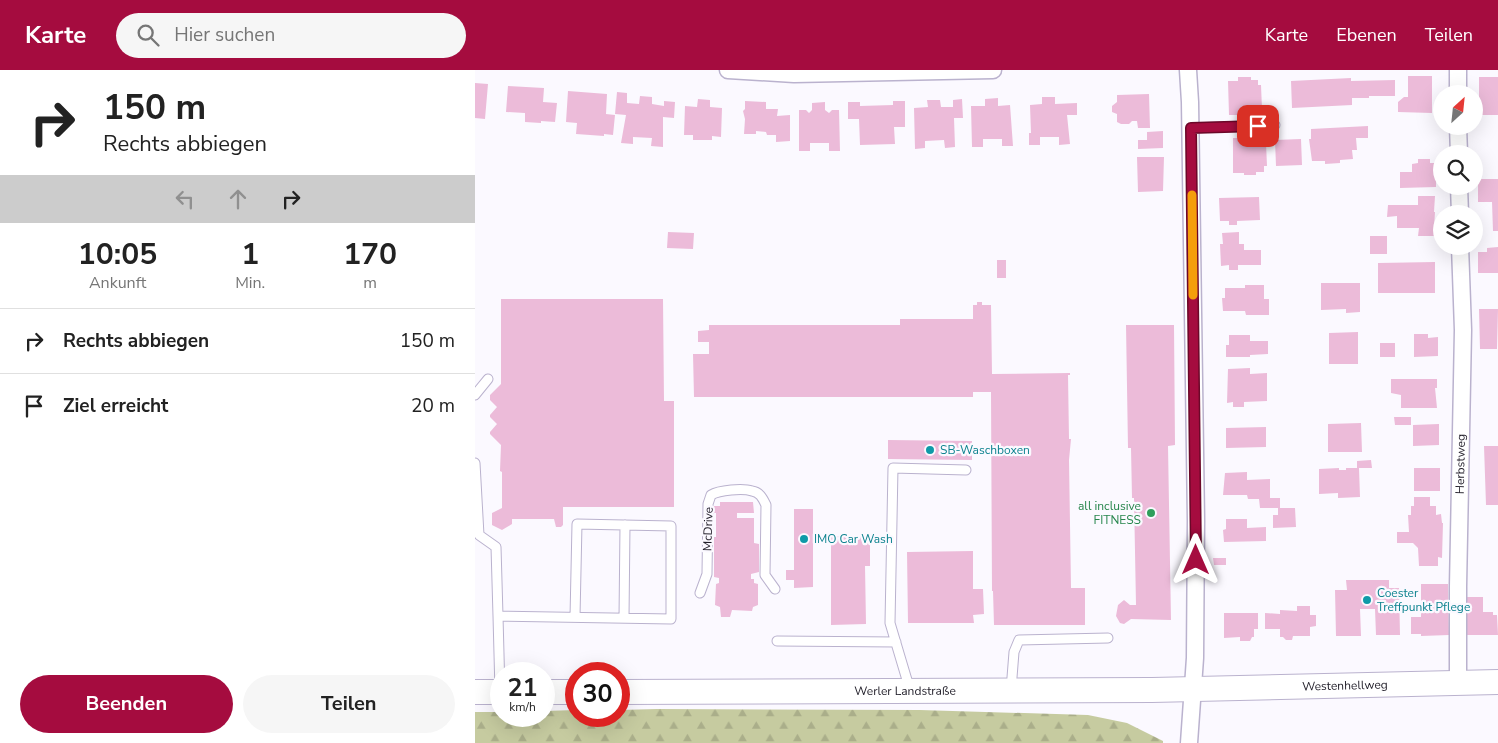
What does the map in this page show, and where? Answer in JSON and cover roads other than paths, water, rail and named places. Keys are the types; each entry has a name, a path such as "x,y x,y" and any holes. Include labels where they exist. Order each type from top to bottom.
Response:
{"main road":[{"name":"Westenhellweg","path":"1193,688 1498,682"},
{"name":"Werler Landstraße","path":"630,692 1152,690 1193,688"},
{"path":"475,692 490,692"}],"street":[{"path":"728,70 794,72 993,70"},
{"path":"1188,70 1191,128 1196,521 1195,658 1189,743"},
{"path":"1457,70 1458,85"},
{"name":"Herbstweg","path":"1458,682 1463,330 1460,255"}],"lane":[{"path":"1191,128 1275,125"},
{"path":"475,395 488,379"},
{"path":"475,463 479,535 496,547 500,662"},
{"path":"910,690 890,623 893,468 966,470"},
{"name":"McDrive","path":"700,593 707,574 708,504 711,495 718,491 753,491 762,497 766,505 765,575 775,589"},
{"path":"498,616 671,619 671,526 577,524 575,617"},
{"path":"625,525 625,618"},
{"path":"1011,690 1014,652 1019,640 1107,638"},
{"path":"777,641 895,642"}],"place":[{"name":"SB-Waschboxen","path":"930,450"},
{"name":"all inclusive FITNESS","path":"1151,513"},
{"name":"IMO Car Wash","path":"804,539"},
{"name":"Coester Treffpunkt Pflege","path":"1367,600"}]}
